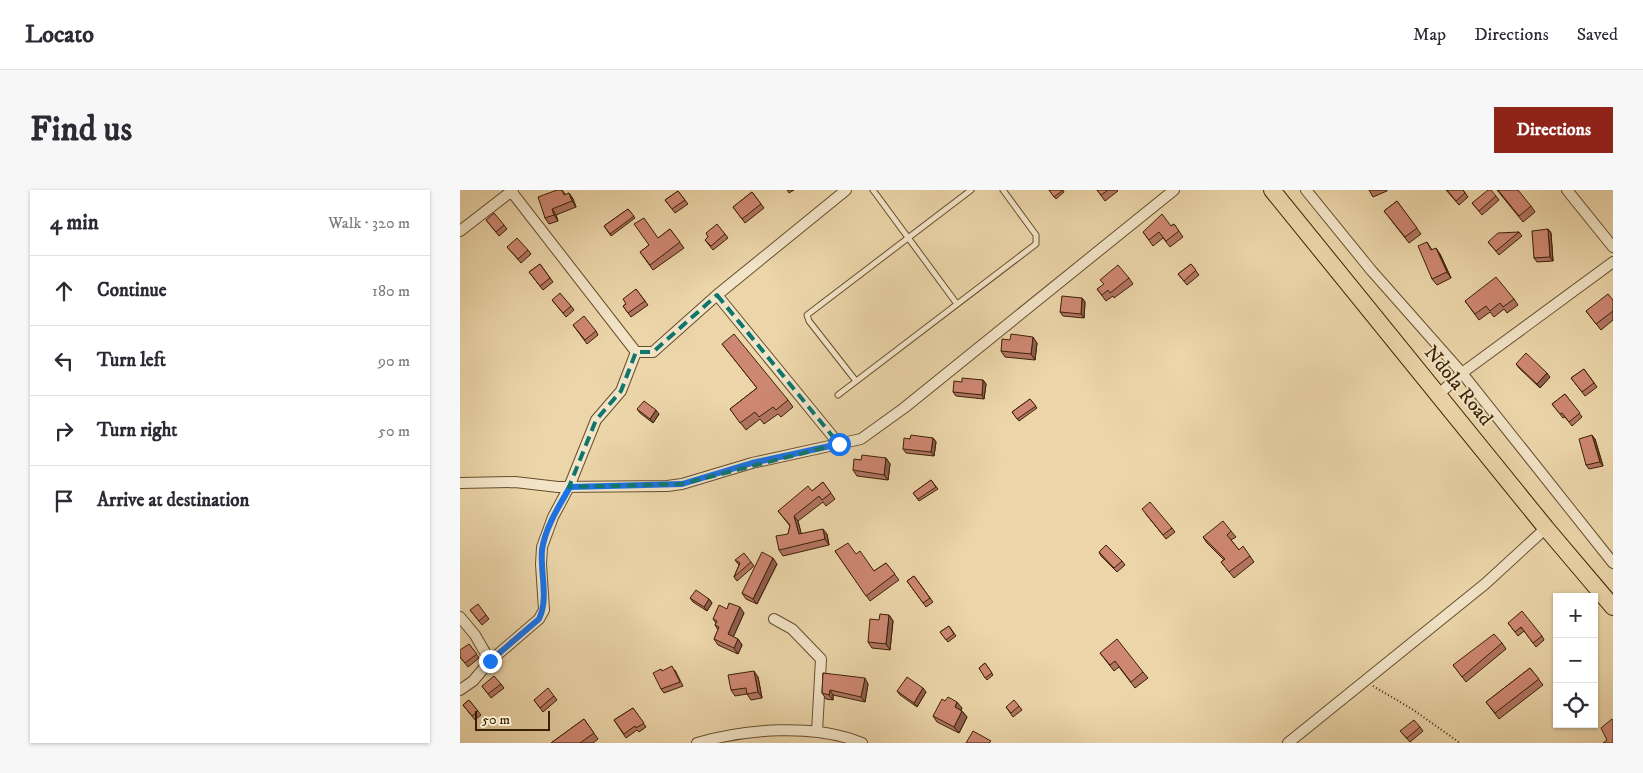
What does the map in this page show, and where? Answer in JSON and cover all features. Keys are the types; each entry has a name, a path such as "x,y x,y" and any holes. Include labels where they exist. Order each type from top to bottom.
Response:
{"main road":[{"name":"Ndola Road","path":"1272,190 1546,528 1613,607"}],"street":[{"path":"460,231 512,190 636,352"},
{"path":"636,352 653,352 717,295 846,190"},
{"path":"460,483 515,482 570,487 682,484 752,463 861,439 904,408 1174,190"},
{"path":"1306,190 1371,270 1462,373 1613,563"},
{"path":"1567,190 1613,247"},
{"path":"1438,395 1462,373 1613,262"},
{"path":"717,295 839,444"},
{"path":"460,690 473,681 490,661 539,619 544,610 541,564 542,547 553,517 570,487 596,420 621,391 636,352"},
{"path":"1288,743 1485,584 1546,528"},
{"path":"460,617 475,635 490,661"},
{"path":"774,619 792,629 821,659 817,732"},
{"path":"697,743 746,731 817,732 847,737 862,743"}],"lane":[{"path":"873,190 957,304"},
{"path":"856,381 809,321 807,315 971,190"},
{"path":"838,395 1036,244 1036,235 1003,190"}],"path":[{"path":"1365,681 1412,709 1460,743"}],"highlighted area":[{"path":"717,295 839,444 682,484 569,487 596,420 621,391 636,352 653,352"}],"building":[{"path":"562,190 564,195 569,193 572,201 552,209 554,215 545,218 538,197"},
{"path":"1049,190 1063,190 1054,197"},
{"path":"1097,190 1108,190 1101,195"},
{"path":"1447,190 1463,190 1465,193 1456,201"},
{"path":"1488,190 1491,190 1496,196 1479,211 1472,203"},
{"path":"1498,190 1518,190 1531,206 1519,216"},
{"path":"678,191 685,200 672,209 665,200"},
{"path":"752,192 761,204 742,219 733,207"},
{"path":"1397,201 1417,228 1405,237 1384,211"},
{"path":"628,209 634,216 610,234 604,226"},
{"path":"494,213 504,225 496,232 486,220"},
{"path":"1162,214 1171,226 1174,224 1179,231 1166,241 1159,232 1149,240 1143,232"},
{"path":"644,218 658,238 670,229 680,242 650,265 640,252 649,245 634,224"},
{"path":"717,224 725,234 711,246 705,240 708,237 706,233"},
{"path":"1548,229 1550,257 1534,258 1532,231"},
{"path":"1519,232 1496,251 1488,242 1498,233"},
{"path":"517,238 528,250 518,259 507,247"},
{"path":"1427,242 1431,250 1436,248 1447,272 1432,279 1418,246"},
{"path":"540,264 550,278 540,286 529,272"},
{"path":"1191,264 1196,270 1184,281 1178,274"},
{"path":"1118,265 1129,278 1110,293 1108,290 1102,295 1097,289 1104,284 1100,280"},
{"path":"1496,277 1514,299 1503,307 1500,303 1490,311 1486,306 1475,314 1465,301"},
{"path":"636,289 645,301 628,313 623,306 626,304 623,299"},
{"path":"560,293 571,306 563,313 552,300"},
{"path":"1608,294 1613,300 1613,311 1596,324 1586,311"},
{"path":"1062,296 1082,298 1081,314 1060,312"},
{"path":"584,316 596,331 585,340 573,325"},
{"path":"734,334 788,400 776,410 773,407 759,417 755,412 740,423 730,409 757,388 722,344"},
{"path":"1011,334 1033,337 1031,354 1001,351 1002,339 1010,340"},
{"path":"1526,353 1547,373 1537,384 1516,364"},
{"path":"1584,369 1594,383 1582,392 1571,378"},
{"path":"962,378 983,380 982,395 953,392 954,381 962,382"},
{"path":"1565,394 1580,413 1569,422 1552,404"},
{"path":"1030,399 1036,406 1017,419 1012,412"},
{"path":"644,401 656,410 650,419 637,409"},
{"path":"911,435 933,438 931,452 903,449 904,438 910,439"},
{"path":"1592,435 1600,462 1586,465 1579,439"},
{"path":"862,455 886,458 884,475 853,470 854,459 861,460"},
{"path":"931,480 936,487 918,499 913,493"},
{"path":"823,482 831,493 822,500 819,496 794,516 799,534 823,529 825,539 779,550 776,536 788,534 790,525 778,511 808,486 812,491"},
{"path":"1150,502 1172,528 1163,535 1142,509"},
{"path":"1223,521 1231,531 1227,535 1239,550 1243,546 1250,556 1229,572 1221,562 1225,559 1203,537"},
{"path":"848,543 856,554 860,551 874,571 886,563 895,574 866,596 835,551"},
{"path":"1106,545 1122,561 1114,568 1099,552"},
{"path":"762,552 773,558 753,599 742,593"},
{"path":"744,553 751,562 734,577 740,563 735,560"},
{"path":"914,576 930,598 923,603 907,581"},
{"path":"696,590 709,599 704,607 690,598"},
{"path":"729,603 740,607 728,634 738,639 734,648 714,639 719,627 715,625 717,621 713,619 719,605 727,609"},
{"path":"478,604 486,615 479,621 470,610"},
{"path":"1522,611 1542,636 1533,643 1521,627 1515,632 1508,623"},
{"path":"880,614 889,615 886,644 868,642 870,619 879,620"},
{"path":"949,626 954,634 946,640 940,632"},
{"path":"1494,634 1502,643 1462,677 1453,665"},
{"path":"1117,639 1143,672 1131,682 1115,661 1110,665 1100,653"},
{"path":"469,644 477,654 465,663 460,657 460,650"},
{"path":"985,663 992,673 985,678 979,668"},
{"path":"672,666 680,682 661,689 653,673"},
{"path":"1530,668 1539,679 1495,713 1486,702"},
{"path":"754,671 758,692 747,694 746,688 731,690 728,675"},
{"path":"823,673 865,678 861,697 830,690 829,695 822,693"},
{"path":"494,676 501,684 488,694 482,686"},
{"path":"907,677 923,688 914,703 897,691"},
{"path":"548,688 554,696 540,708 534,700"},
{"path":"948,697 957,702 955,707 962,711 954,727 933,716 942,699 945,701"},
{"path":"469,700 478,711 472,716 463,705"},
{"path":"1014,700 1019,706 1011,713 1006,707"},
{"path":"633,708 644,723 636,728 635,726 624,734 614,720"},
{"path":"584,719 594,733 580,743 551,743"},
{"path":"1612,719 1613,743 1603,743 1607,740 1601,728"},
{"path":"1414,720 1420,727 1407,738 1400,731"},
{"path":"973,731 991,741 989,743 966,743"}],"route":[{"path":"490,661 539,619 544,610 541,564 542,547 553,517 570,487 667,486 682,484 752,463 839,444"}]}
